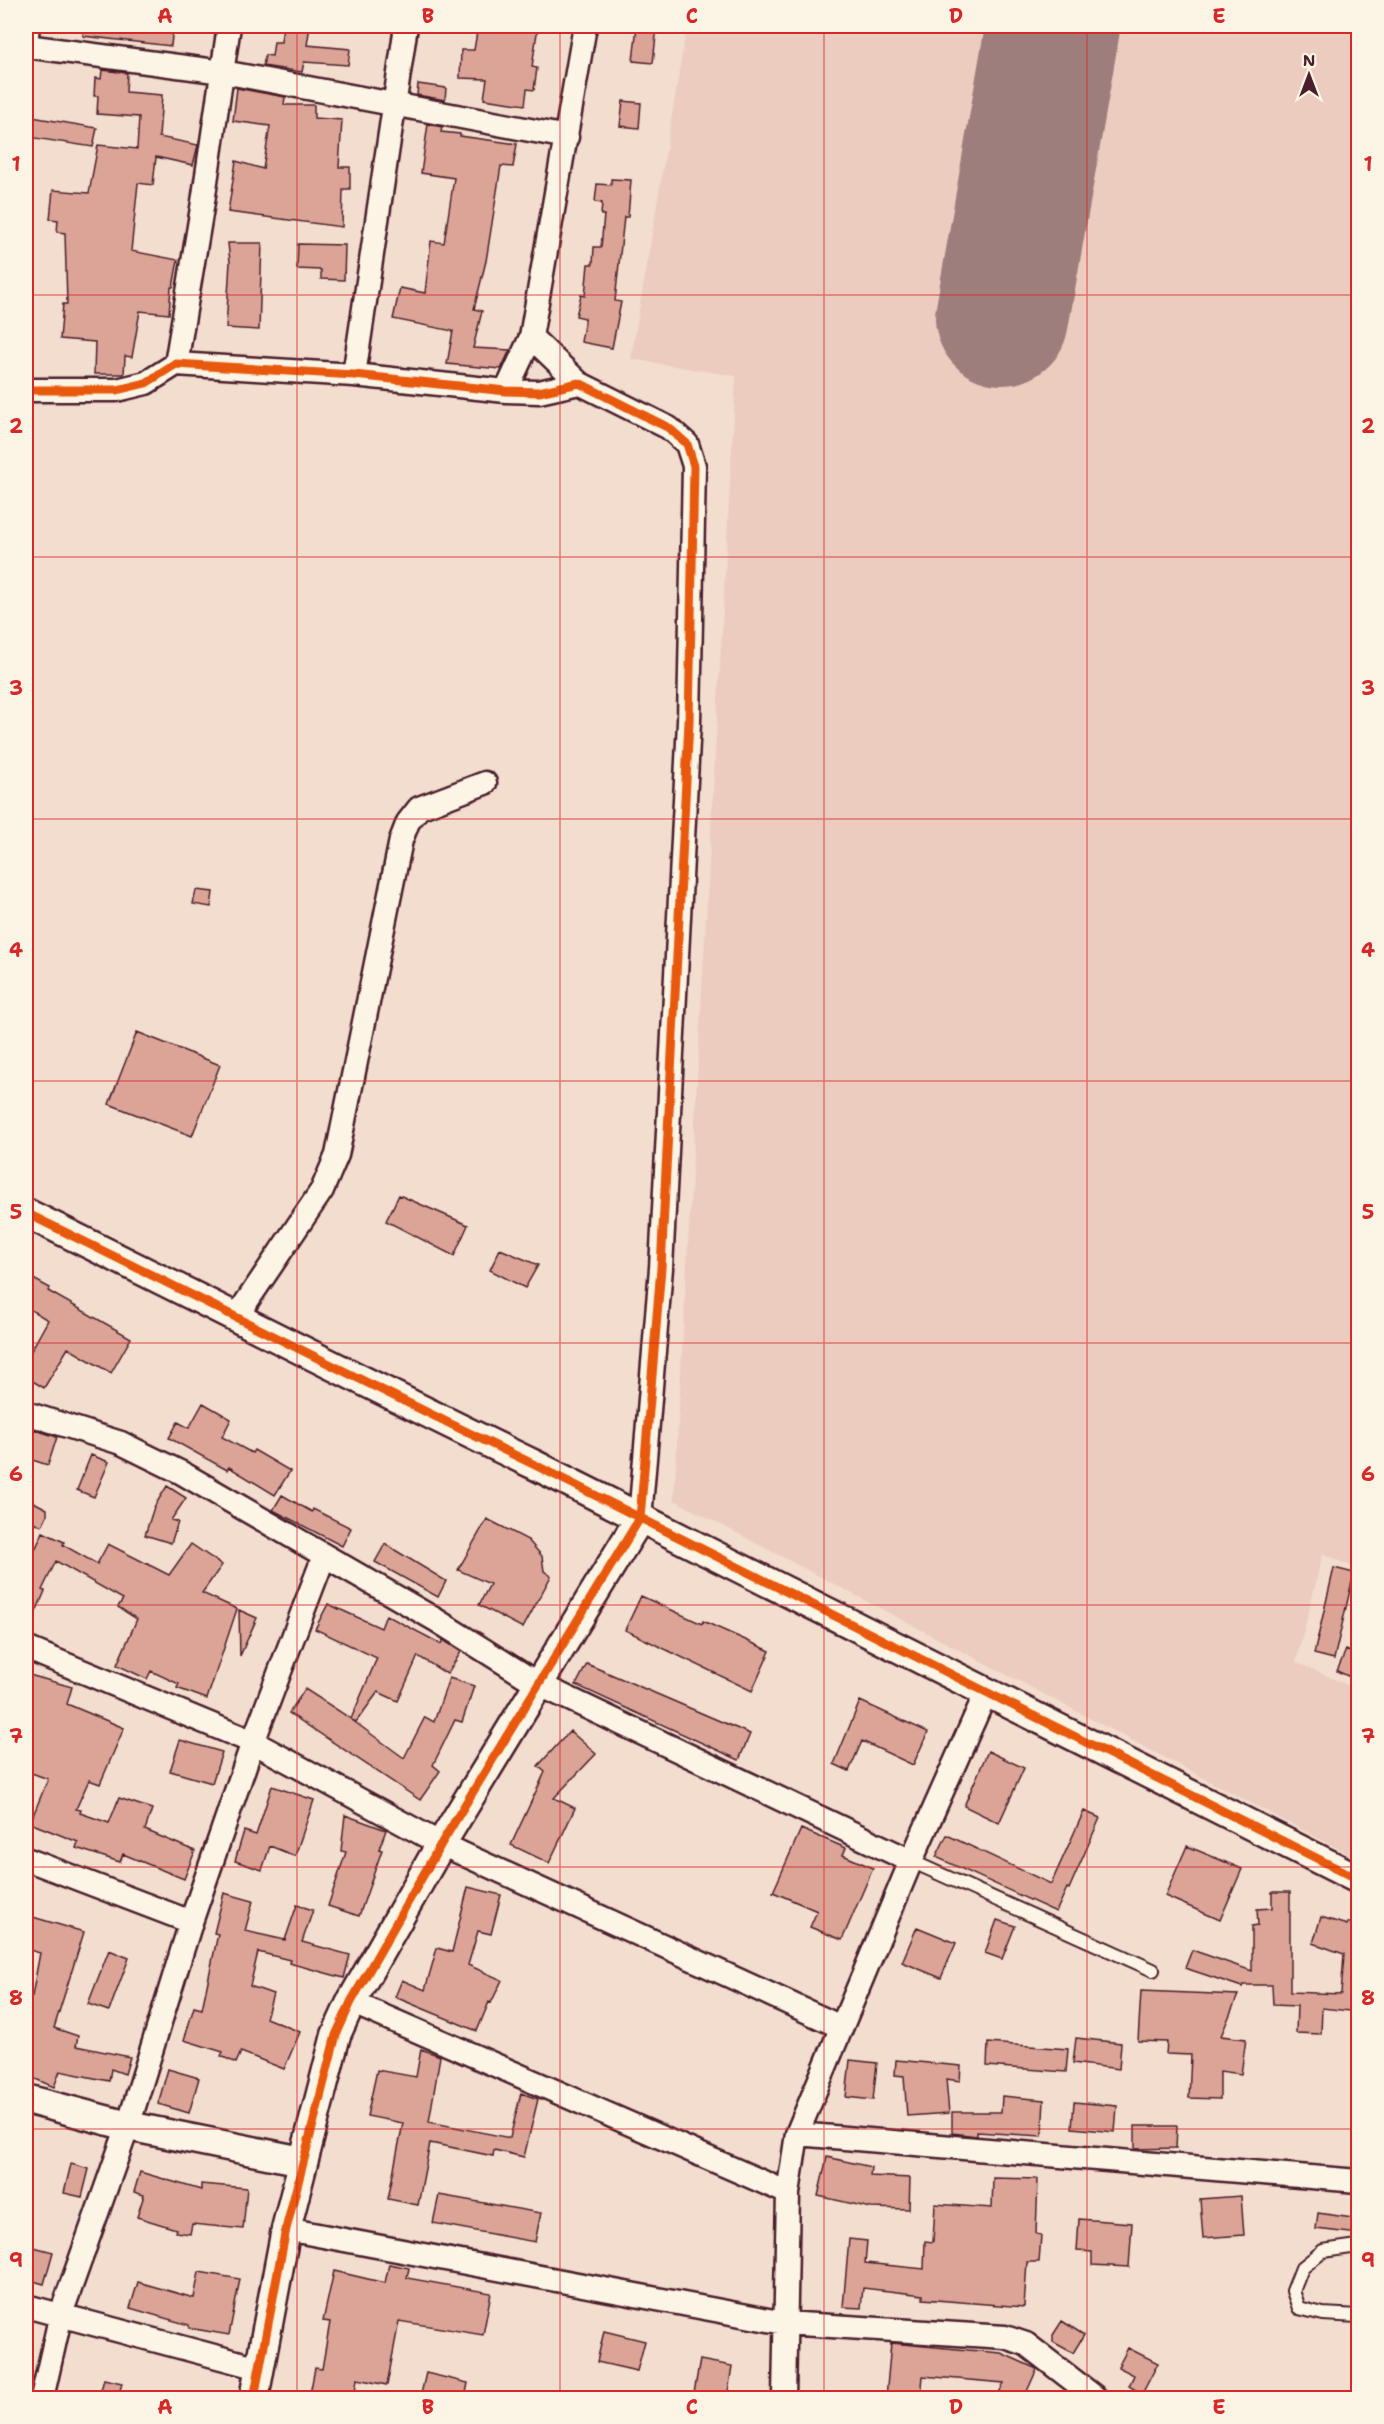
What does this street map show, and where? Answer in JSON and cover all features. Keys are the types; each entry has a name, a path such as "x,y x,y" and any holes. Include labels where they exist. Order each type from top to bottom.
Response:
{"street":[{"path":"28,26 26,45 222,72 567,137"},
{"path":"176,364 229,26"},
{"path":"354,375 406,26"},
{"path":"506,391 531,337 585,26"},
{"path":"254,2398 286,2229 336,2036 351,2002 441,1844 640,1518 661,1268 687,758 694,466 687,444 669,428 579,383 531,337"},
{"path":"26,390 117,390 146,383 176,364 354,375 506,391 539,392 579,383"},
{"path":"237,1316 322,1190 337,1155 401,840 408,822 419,808 485,783"},
{"path":"26,1213 237,1316 408,1404 1359,1879"},
{"path":"26,1413 121,1443 182,1473 436,1620 538,1684 911,1861"},
{"path":"42,2398 61,2314 128,2126 192,1922 253,1742 324,1556"},
{"path":"26,1648 253,1742 441,1844 841,2027"},
{"path":"784,2398 788,2193 796,2134 911,1861 986,1693"},
{"path":"26,1859 192,1922"},
{"path":"351,2002 788,2193"},
{"path":"26,2099 128,2126 302,2161"},
{"path":"796,2134 1359,2181"},
{"path":"286,2229 784,2324 1005,2337 1026,2344 1096,2398"},
{"path":"26,2306 259,2368"}],"lane":[{"path":"911,1861 1153,1970"},
{"path":"1359,2246 1323,2251 1302,2268 1293,2291 1299,2308 1323,2314 1359,2316"}],"shaded area":[{"path":"687,26 1358,26 1358,1570 1323,1553 1296,1662 1358,1690 1358,1859 674,1500 736,376 631,359"}],"building":[{"path":"83,26 173,26 171,46 83,36"},
{"path":"283,26 310,26 307,45 350,49 348,65 304,62 302,72 263,66 265,55 272,56 274,42 281,42"},
{"path":"478,26 538,26 532,67 537,68 534,90 527,89 525,105 484,99 487,79 460,78 461,50 474,50"},
{"path":"637,26 657,26 653,63 633,61"},
{"path":"102,70 127,73 126,92 162,95 159,137 198,145 193,165 156,157 153,185 138,183 131,251 178,260 173,287 171,287 169,314 140,311 132,357 125,356 124,374 94,374 95,342 60,339 63,304 67,304 65,233 57,232 58,220 50,219 53,190 89,193 98,145 137,149 139,117 97,114 98,96 94,96 95,78 101,79"},
{"path":"418,84 446,88 445,100 417,95"},
{"path":"237,88 285,97 284,105 314,105 314,118 342,120 339,167 350,167 350,189 343,189 342,227 228,212 236,161 263,169 270,126 233,121"},
{"path":"623,101 641,103 639,128 620,126"},
{"path":"32,117 97,128 93,147 28,137"},
{"path":"428,124 442,127 441,132 517,144 513,167 501,166 486,261 474,309 482,311 473,348 510,350 501,369 447,364 453,331 393,319 400,288 425,293 431,241 444,243 454,178 421,173"},
{"path":"611,179 631,180 628,217 624,217 615,301 621,302 612,348 581,342 585,318 576,316 581,295 585,296 588,264 593,264 594,247 601,247 604,215 601,215 602,203 595,202 597,184 611,185"},
{"path":"228,243 262,243 259,330 226,328 230,262"},
{"path":"298,244 345,245 344,280 321,279 321,270 297,269"},
{"path":"196,890 213,892 211,907 193,904"},
{"path":"137,1032 220,1065 192,1136 109,1104"},
{"path":"399,1195 468,1225 454,1256 386,1221"},
{"path":"500,1249 538,1265 525,1288 490,1270"},
{"path":"26,1275 50,1288 48,1291 131,1338 111,1373 68,1348 44,1388 26,1377 26,1360 48,1320 26,1307"},
{"path":"203,1403 231,1419 222,1437 252,1453 254,1450 290,1471 275,1495 229,1467 227,1470 169,1438 178,1422 189,1428"},
{"path":"29,1428 57,1437 48,1465 26,1458"},
{"path":"91,1455 109,1462 94,1497 77,1490"},
{"path":"167,1486 186,1498 171,1520 178,1522 171,1543 145,1535 154,1507"},
{"path":"282,1495 312,1512 313,1509 351,1528 342,1546 273,1510"},
{"path":"26,1498 47,1509 42,1526 26,1518"},
{"path":"487,1519 528,1540 542,1556 544,1571 551,1576 523,1628 479,1605 490,1584 458,1570"},
{"path":"43,1532 64,1542 63,1545 97,1564 108,1544 169,1575 191,1544 222,1565 202,1593 237,1609 207,1699 177,1688 179,1684 151,1671 147,1679 117,1665 137,1619 118,1607 123,1599 56,1561 42,1590 45,1591 26,1635 26,1570"},
{"path":"385,1544 446,1581 438,1597 375,1562"},
{"path":"1334,1568 1354,1573 1334,1659 1314,1654"},
{"path":"641,1596 702,1624 703,1621 770,1651 752,1691 625,1630"},
{"path":"328,1604 381,1628 386,1615 441,1644 443,1640 461,1652 447,1674 418,1656 398,1701 378,1692 356,1722 352,1720 404,1758 425,1717 434,1722 449,1678 474,1686 462,1722 455,1720 433,1765 440,1771 420,1800 289,1713 305,1689 351,1719 377,1658 315,1629"},
{"path":"239,1610 257,1618 240,1656"},
{"path":"1346,1650 1359,1656 1359,1681 1337,1671"},
{"path":"587,1664 750,1734 739,1760 576,1685"},
{"path":"26,1674 72,1687 67,1704 124,1728 100,1784 89,1780 76,1809 81,1810 80,1813 109,1823 119,1798 152,1809 145,1830 195,1851 184,1879 123,1854 120,1862 76,1848 78,1842 30,1823 48,1779 26,1771"},
{"path":"860,1701 928,1732 913,1765 862,1741 849,1771 834,1764"},
{"path":"570,1731 596,1754 554,1798 575,1808 549,1863 511,1845 545,1772 538,1766"},
{"path":"180,1740 222,1752 212,1783 170,1771"},
{"path":"988,1751 1024,1768 999,1823 964,1806"},
{"path":"272,1786 314,1800 295,1856 270,1846 262,1870 235,1861 244,1831 256,1835"},
{"path":"1084,1811 1100,1818 1069,1889 1067,1888 1056,1912 936,1857 947,1835 1051,1884"},
{"path":"345,1815 386,1830 379,1849 382,1850 359,1916 328,1906 346,1852 341,1851"},
{"path":"801,1829 846,1848 843,1855 873,1868 842,1940 810,1927 817,1911 773,1892"},
{"path":"1187,1846 1242,1869 1220,1920 1165,1896"},
{"path":"468,1887 501,1895 491,1934 478,1931 468,1965 502,1980 491,2003 489,2002 477,2031 395,1997 402,1980 425,1990 437,1948 452,1952"},
{"path":"1272,1892 1290,1892 1290,1992 1341,1994 1344,1954 1313,1943 1321,1917 1347,1925 1347,1923 1359,1923 1359,2012 1322,2008 1321,2034 1296,2033 1297,2006 1273,2005 1272,1985 1243,1985 1242,1987 1185,1968 1192,1950 1252,1971 1252,1926 1258,1925 1257,1909 1272,1908"},
{"path":"224,1893 253,1901 245,1931 285,1940 297,1905 313,1910 302,1942 350,1955 344,1978 258,1952 250,1986 273,1994 266,2018 300,2032 284,2069 241,2052 236,2063 221,2056 223,2052 184,2040 194,2007 202,2009 218,1934 214,1933"},
{"path":"26,1915 84,1932 54,2028 78,2036 76,2046 130,2057 125,2074 111,2069 109,2081 60,2071 54,2087 26,2075 26,1994 32,1996 40,1953 26,1949"},
{"path":"997,1920 1015,1926 1002,1959 985,1953"},
{"path":"917,1927 956,1943 941,1978 902,1962"},
{"path":"109,1950 129,1958 109,2011 88,2004"},
{"path":"1141,1991 1238,1995 1221,2036 1246,2039 1241,2074 1220,2071 1220,2099 1189,2098 1191,2055 1166,2054 1167,2042 1138,2041"},
{"path":"1076,2038 1121,2043 1119,2069 1073,2063"},
{"path":"988,2043 1068,2049 1066,2072 987,2066"},
{"path":"421,2049 440,2056 429,2122 510,2138 521,2093 538,2099 524,2157 494,2150 493,2156 430,2143 418,2205 388,2199 403,2123 367,2116 377,2070 416,2077"},
{"path":"850,2060 877,2063 873,2100 846,2097"},
{"path":"896,2060 961,2066 960,2081 946,2079 949,2113 907,2116 904,2076 895,2075"},
{"path":"168,2069 199,2078 189,2113 158,2104"},
{"path":"1002,2096 1044,2100 1042,2136 977,2132 977,2136 952,2133 952,2112 1001,2112"},
{"path":"1074,2102 1117,2106 1115,2132 1072,2128"},
{"path":"1135,2126 1177,2126 1176,2148 1135,2149"},
{"path":"827,2157 871,2167 870,2176 910,2178 909,2209 871,2208 818,2196"},
{"path":"71,2164 89,2169 82,2197 64,2193"},
{"path":"140,2172 201,2190 201,2184 247,2188 243,2229 192,2224 190,2234 175,2232 176,2229 137,2217 144,2195 134,2192"},
{"path":"993,2178 1038,2179 1036,2234 1041,2235 1039,2262 1027,2262 1024,2307 923,2299 923,2295 863,2288 861,2308 843,2307 849,2239 867,2241 865,2263 924,2269 925,2241 933,2242 935,2204 992,2208"},
{"path":"439,2195 541,2213 535,2242 433,2223"},
{"path":"1241,2196 1244,2235 1203,2238 1200,2199"},
{"path":"1318,2213 1359,2219 1359,2234 1316,2229"},
{"path":"1079,2219 1132,2223 1129,2267 1092,2265 1092,2252 1077,2251"},
{"path":"26,2245 53,2252 44,2284 26,2279"},
{"path":"389,2264 409,2268 407,2278 491,2293 483,2335 399,2321 387,2385 357,2379 354,2398 334,2398 310,2394 315,2368 322,2369 330,2322 323,2321 334,2271 385,2283"},
{"path":"199,2272 240,2279 229,2335 189,2328 189,2325 130,2308 138,2282 194,2298"},
{"path":"1062,2321 1084,2335 1073,2353 1053,2342 1053,2335"},
{"path":"604,2331 645,2341 637,2371 597,2362"},
{"path":"891,2343 1001,2353 1037,2369 1024,2398 997,2398 1004,2383 923,2376 921,2398 886,2398"},
{"path":"1128,2348 1158,2363 1142,2394 1129,2386 1134,2375 1118,2367"},
{"path":"700,2360 732,2366 727,2398 693,2398"},
{"path":"426,2373 468,2383 465,2398 420,2398"},
{"path":"104,2379 122,2383 118,2398 99,2398"}],"runway":[{"path":"1002,318 1053,26"}],"cycle path":[{"path":"26,390 117,390 146,383 176,364 354,375 506,391 539,392 579,383 669,428 687,444 694,466 689,722 661,1268 640,1518 441,1844 351,2002 336,2035 286,2229 254,2398"},
{"path":"26,1213 535,1465 1358,1879"}]}
